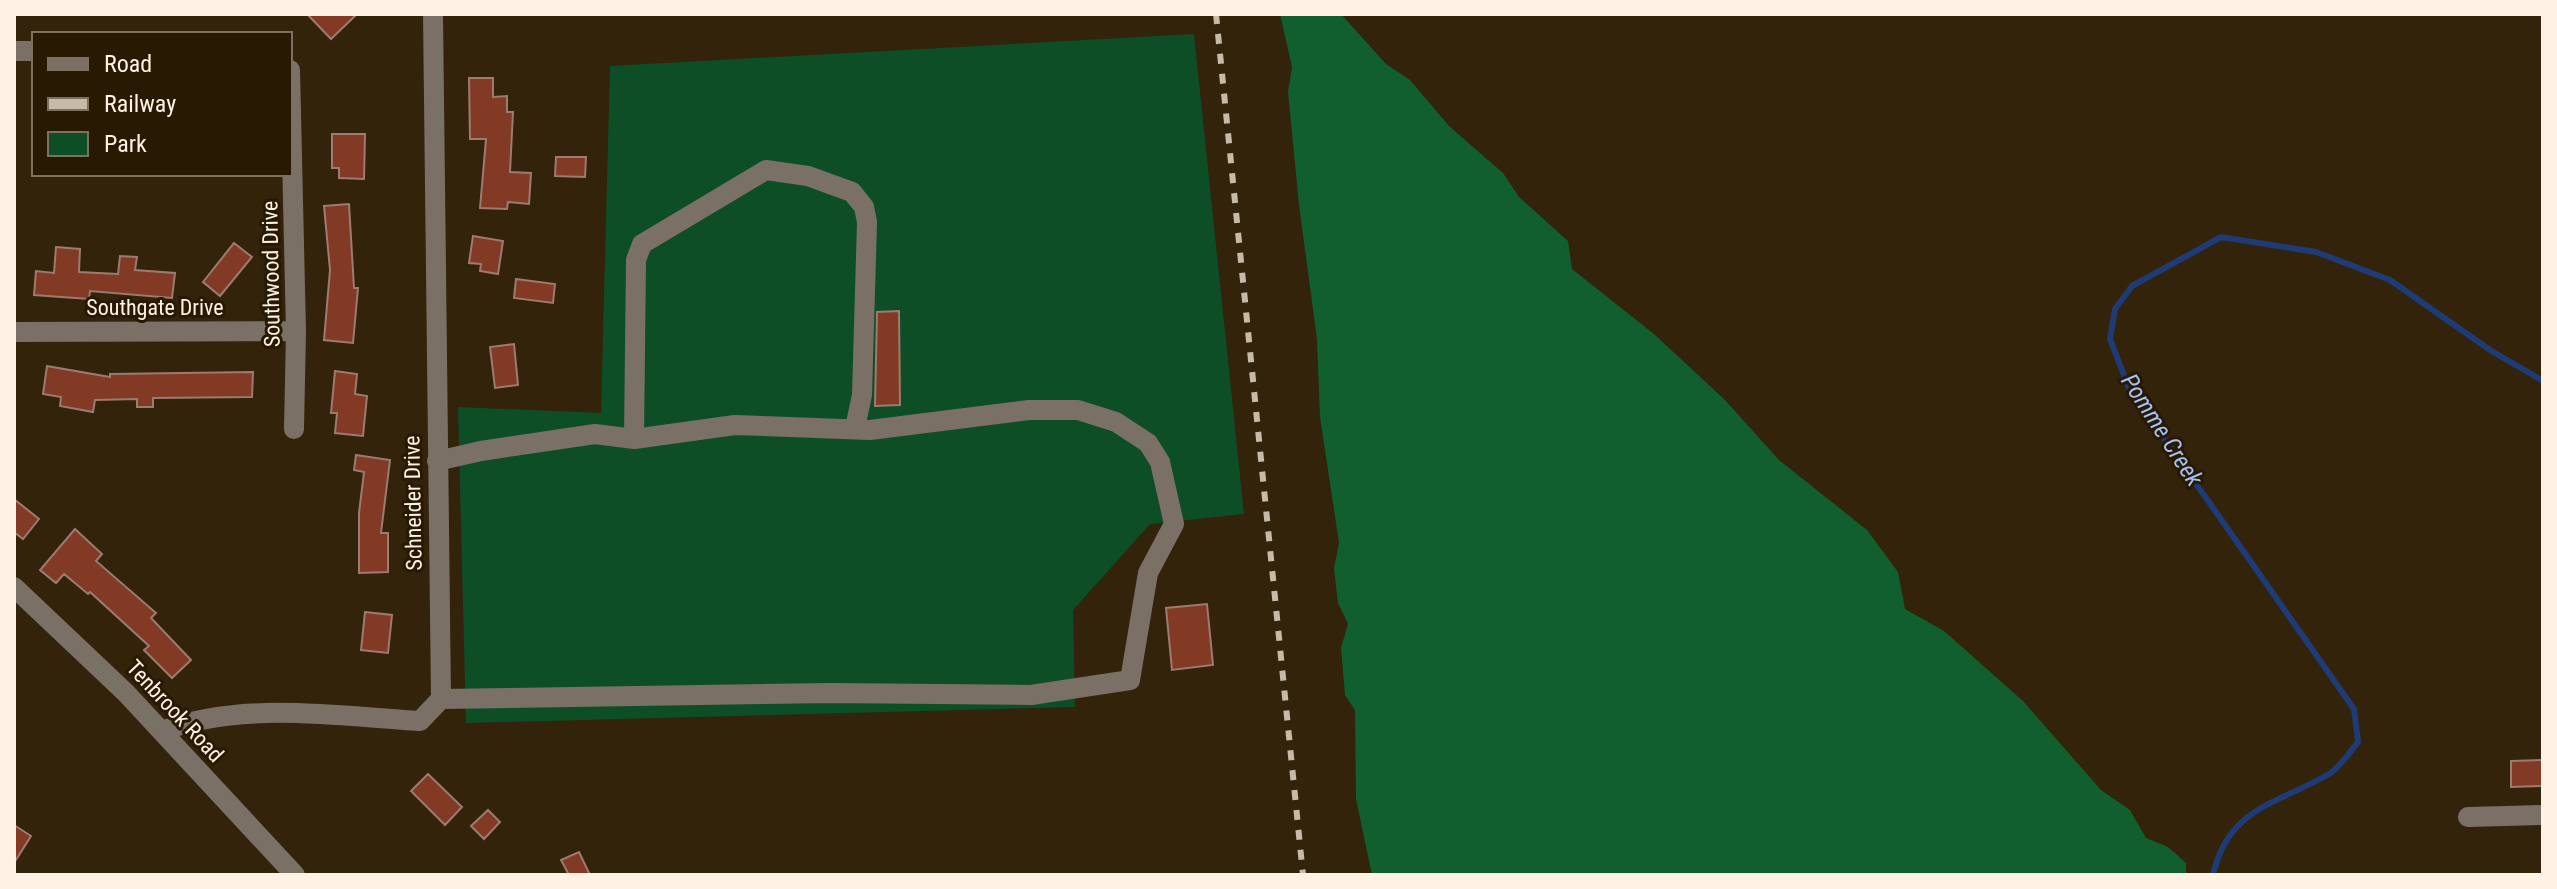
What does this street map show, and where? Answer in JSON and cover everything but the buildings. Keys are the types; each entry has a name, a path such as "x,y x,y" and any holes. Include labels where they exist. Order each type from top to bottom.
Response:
{"street":[{"name":"Schneider Drive","path":"433,14 441,699"},
{"name":"Southwood Drive","path":"292,157 296,331 294,429"},
{"path":"634,439 634,294 636,260 642,244 766,170 808,176 852,192 864,207 867,222 863,379 855,428"},
{"name":"Southgate Drive","path":"14,332 296,331"},
{"path":"162,731 201,717 295,713 420,721 441,699 831,693 1031,695 1130,680 1148,573 1174,524 1160,462 1148,443 1116,422 1078,410 1029,410 870,430 735,425 634,439 595,434 481,451 437,461"},
{"name":"Tenbrook Road","path":"14,587 90,656 295,875"},
{"path":"2468,817 2543,815"}],"green space":[{"path":"1280,14 1341,14 1386,64 1410,80 1450,127 1503,173 1519,197 1568,241 1572,269 1654,334 1725,400 1779,460 1867,530 1898,572 1905,609 1944,631 2023,701 2101,790 2130,810 2146,838 2168,847 2186,863 2186,875 1372,875 1356,799 1355,710 1345,695 1341,648 1348,624 1338,603 1334,568 1339,543 1320,417 1317,339 1299,205 1288,92 1292,67"},
{"path":"1194,34 1244,514 1150,524 1073,610 1075,707 466,723 458,407 601,413 610,66"}],"waterway":[{"name":"Pomme Creek","path":"2213,875 2220,852 2243,821 2274,801 2329,774 2345,759 2358,742 2354,709 2129,388 2110,339 2115,309 2132,286 2221,237 2316,252 2390,280 2490,350 2543,381"}],"railway":[{"path":"1216,14 1303,875"}]}
